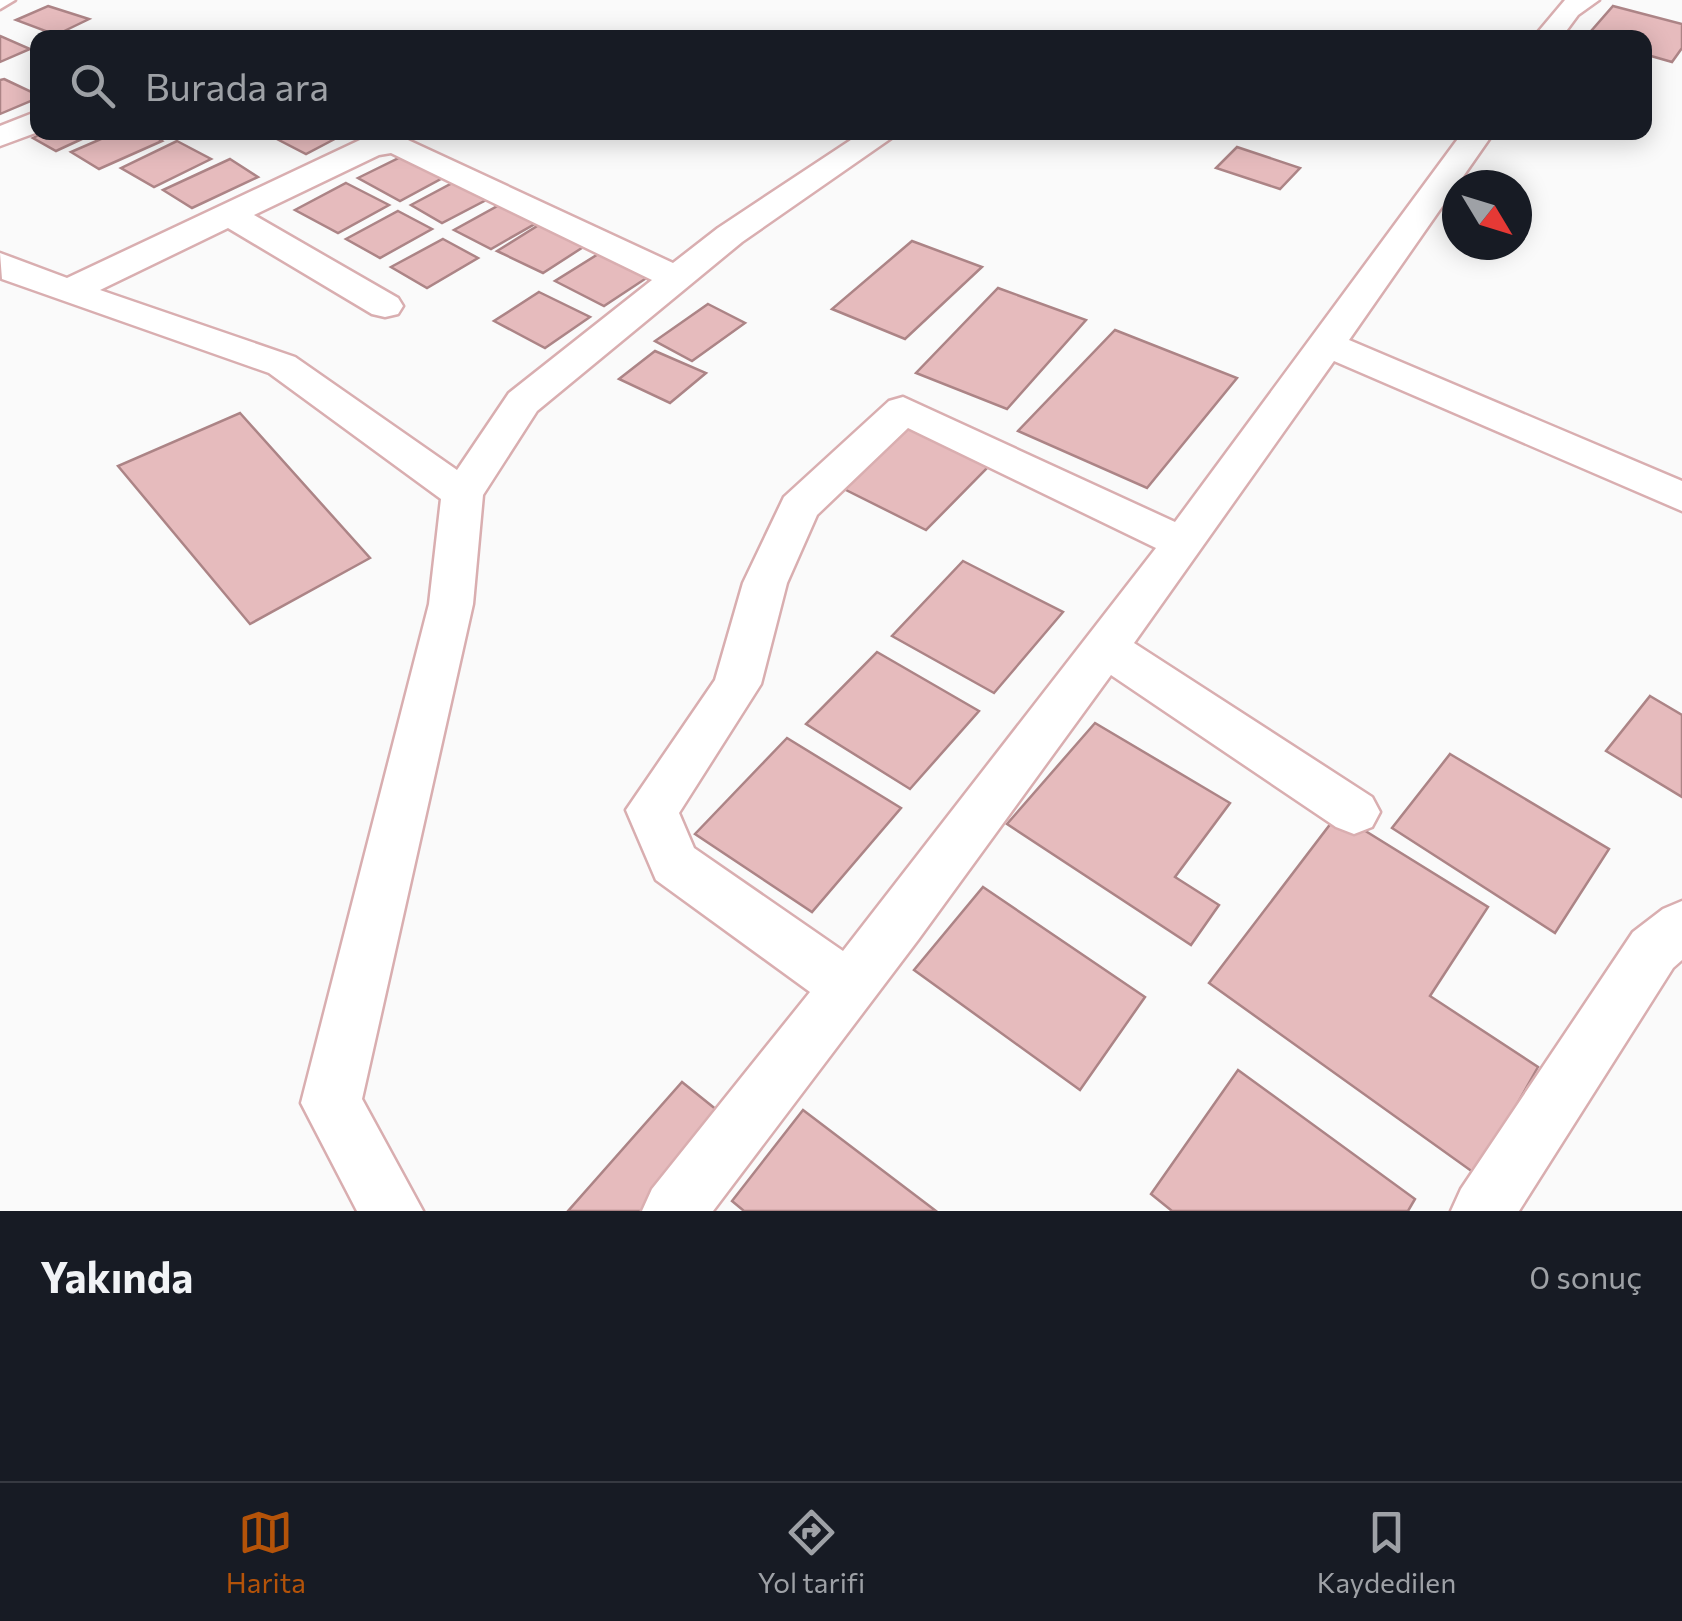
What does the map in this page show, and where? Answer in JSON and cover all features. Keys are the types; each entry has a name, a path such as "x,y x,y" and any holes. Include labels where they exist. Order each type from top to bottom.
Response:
{"street":[{"path":"1553,30 1568,8 1586,0"},
{"path":"0,138 30,124"},
{"path":"391,1211 331,1103 451,604 462,494 522,402 730,234 873,140"},
{"path":"674,1211 1106,647 1472,140"},
{"path":"69,292 372,146 395,143 676,278"},
{"path":"230,215 385,306"},
{"path":"0,263 69,292 282,364 462,494"},
{"path":"1327,344 1682,498"},
{"path":"849,987 675,864 652,810 688,762 736,684 765,583 799,506 903,410 1182,543"},
{"path":"1106,647 1354,812"},
{"path":"1483,1211 1653,950 1682,926"}],"building":[{"path":"48,6 89,19 66,30 43,30 16,20"},
{"path":"1613,6 1682,24 1682,48 1672,62 1652,56 1652,30 1592,30"},
{"path":"0,36 30,49 0,62"},
{"path":"0,80 30,91 30,101 0,114"},
{"path":"37,140 80,140 56,151"},
{"path":"99,140 162,141 99,169 71,152"},
{"path":"279,140 333,140 306,154"},
{"path":"177,141 211,159 154,187 121,168"},
{"path":"1237,147 1300,168 1280,189 1216,168"},
{"path":"409,153 450,174 400,201 358,178"},
{"path":"230,159 258,177 192,208 163,190"},
{"path":"458,180 490,198 442,223 411,205"},
{"path":"346,183 389,205 338,233 295,210"},
{"path":"503,203 540,221 491,249 454,230"},
{"path":"398,211 432,229 380,258 346,239"},
{"path":"542,223 588,244 543,273 497,251"},
{"path":"443,239 478,258 427,288 391,267"},
{"path":"912,241 982,267 905,339 832,309"},
{"path":"603,251 651,275 604,306 555,281"},
{"path":"998,288 1086,320 1007,409 916,373"},
{"path":"539,292 590,317 545,348 494,321"},
{"path":"708,304 745,323 692,361 655,341"},
{"path":"1115,330 1237,378 1147,488 1018,431"},
{"path":"655,351 706,373 670,403 619,379"},
{"path":"240,413 370,558 250,624 118,466"},
{"path":"907,416 997,458 926,530 834,484"},
{"path":"963,561 1063,612 994,693 892,636"},
{"path":"877,652 979,711 910,789 806,724"},
{"path":"1650,696 1682,715 1682,797 1606,751"},
{"path":"1095,723 1230,803 1175,877 1219,905 1191,945 1007,824"},
{"path":"787,738 901,808 812,912 695,834"},
{"path":"1450,754 1609,849 1555,933 1392,828"},
{"path":"1338,814 1488,907 1430,996 1538,1067 1477,1175 1209,983"},
{"path":"983,887 1145,997 1080,1090 914,970"},
{"path":"1238,1070 1415,1199 1408,1211 1172,1211 1151,1194"},
{"path":"682,1082 733,1123 659,1211 568,1211"},
{"path":"803,1110 936,1211 744,1211 732,1201"}]}
